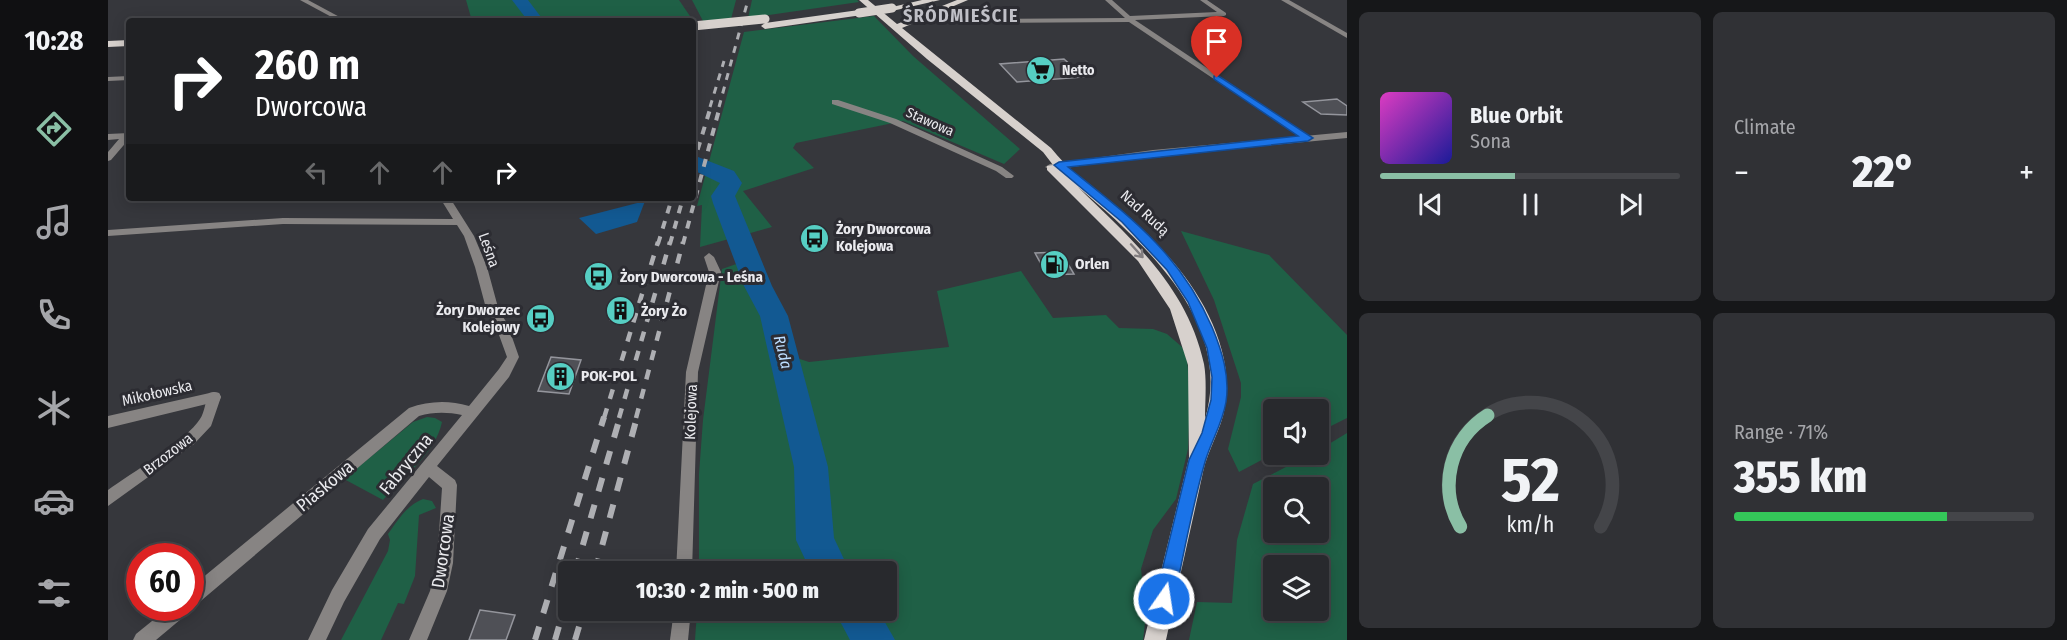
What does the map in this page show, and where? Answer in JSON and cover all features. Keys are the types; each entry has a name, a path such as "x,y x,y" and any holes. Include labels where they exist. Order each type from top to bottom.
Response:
{"main road":[{"name":"Nad Rudą","path":"863,0 930,57 1047,150 1066,186 1118,231 1143,258 1177,308 1196,365 1197,460"},
{"path":"888,5 898,0"},
{"path":"696,32 936,0"},
{"path":"895,28 964,0"},
{"path":"696,26 765,22"},
{"path":"108,36 126,36"},
{"path":"108,44 126,43"},
{"name":"Nad Rudą","path":"1054,166 1147,239 1185,286 1214,348 1219,388 1210,433 1197,460 1155,640"}],"street":[{"path":"303,0 338,18"},
{"path":"1107,0 1129,19 1308,138"},
{"path":"998,21 1129,19 1224,14 1203,0"},
{"path":"1284,0 1347,36"},
{"path":"108,79 126,78"},
{"name":"Stawowa","path":"835,102 893,121 1010,176"},
{"path":"1054,166 1347,135"},
{"path":"108,137 126,136"},
{"path":"108,158 126,138"},
{"name":"Leśna","path":"447,201 461,221 475,252 496,317"},
{"path":"108,233 283,221 446,223 461,221"},
{"name":"Kolejowa","path":"684,561 692,372 716,272 709,257"},
{"name":"Fabryczna","path":"317,640 338,596 374,534 504,374 513,357 507,338 496,317"},
{"name":"Mikołowska","path":"108,422 214,397"},
{"name":"Brzozowa","path":"108,499 189,440 206,422 214,397"},
{"name":"Piaskowa","path":"204,587 414,412 429,406 460,409 472,413"},
{"name":"Dworcowa","path":"418,640 439,592 444,573 449,504 450,484 429,468"},
{"path":"142,640 165,621"},
{"path":"680,640 682,621"}],"green space":[{"path":"466,0 679,0 691,18 471,18"},
{"path":"692,0 736,0 731,19 703,21"},
{"path":"752,0 857,0 859,2 748,18"},
{"path":"874,16 913,56 1020,149 1004,164 903,121 796,143 793,148 814,168 743,191 772,227 700,247 702,205 697,206 744,32"},
{"path":"1181,231 1269,255 1347,335 1347,418 1329,427 1329,399 1263,399 1263,459 1239,472 1228,449 1241,397 1241,383 1214,300"},
{"path":"742,262 765,313 772,350 809,362 949,347 937,291 1021,271 1053,318 1106,315 1119,328 1153,329 1167,334 1182,347 1187,357 1190,398 1188,449 1176,499 1153,530 1141,569 1146,615 1143,640 695,640 696,621 897,621 897,561 699,561 699,474 703,420 722,269"},
{"path":"427,417 442,422 439,433 418,464 383,500 344,479 413,422"},
{"path":"1347,433 1347,640 1189,640 1197,602 1232,603 1237,540 1253,484 1263,479 1263,543 1329,543 1329,477 1267,477 1290,465 1329,465 1329,444"},
{"path":"423,499 432,501 436,508 419,515 415,576 404,604 398,603 381,640 341,640 388,551 390,540 388,534 407,509"}],"water":[{"path":"645,201 637,222 596,234 579,218"}],"building":[{"name":"Netto","path":"1064,59 1084,77 1017,82 1000,64"},
{"path":"1337,99 1347,106 1347,115 1321,114 1303,102"},
{"name":"Orlen","path":"1061,252 1074,274 1047,275 1035,253"},
{"name":"Żory Żo","path":"617,301 630,302 624,322 610,320"},
{"name":"POK-POL","path":"551,357 581,360 569,394 538,391"},
{"path":"480,610 515,615 506,640 469,640"}],"waterway":[{"name":"Ruda","path":"520,0 534,18"},
{"name":"Ruda","path":"696,163 726,176 731,183 723,196 758,286 774,316 811,467 815,540 826,561"},
{"name":"Ruda","path":"861,621 874,640"}],"railway":[{"path":"719,107 748,0"},
{"path":"710,107 724,61"},
{"path":"696,155 711,106"},
{"path":"696,196 720,106"},
{"path":"658,244 671,201"},
{"path":"670,244 682,201"},
{"path":"683,244 695,201"},
{"path":"604,418 658,242"},
{"path":"619,418 670,242"},
{"path":"636,418 683,242"},
{"path":"535,640 604,417"},
{"path":"578,561 620,417"},
{"path":"598,561 637,417"},
{"path":"555,640 560,621"},
{"path":"575,640 581,621"}],"place":[{"name":"Netto","path":"1041,70"},
{"name":"Żory Dworcowa Kolejowa","path":"815,238"},
{"name":"Orlen","path":"1054,264"},
{"name":"Żory Dworcowa - Leśna","path":"599,277"},
{"name":"Żory Żo","path":"620,311"},
{"name":"Żory Dworzec Kolejowy","path":"541,319"},
{"name":"POK-POL","path":"560,376"}],"district":[{"name":"ŚRÓDMIEŚCIE","path":"961,16"}],"route":[{"path":"1164,599 1197,460 1210,433 1218,400 1219,377 1214,348 1194,302 1172,267 1126,220 1059,165 1308,138 1217,78"}]}
